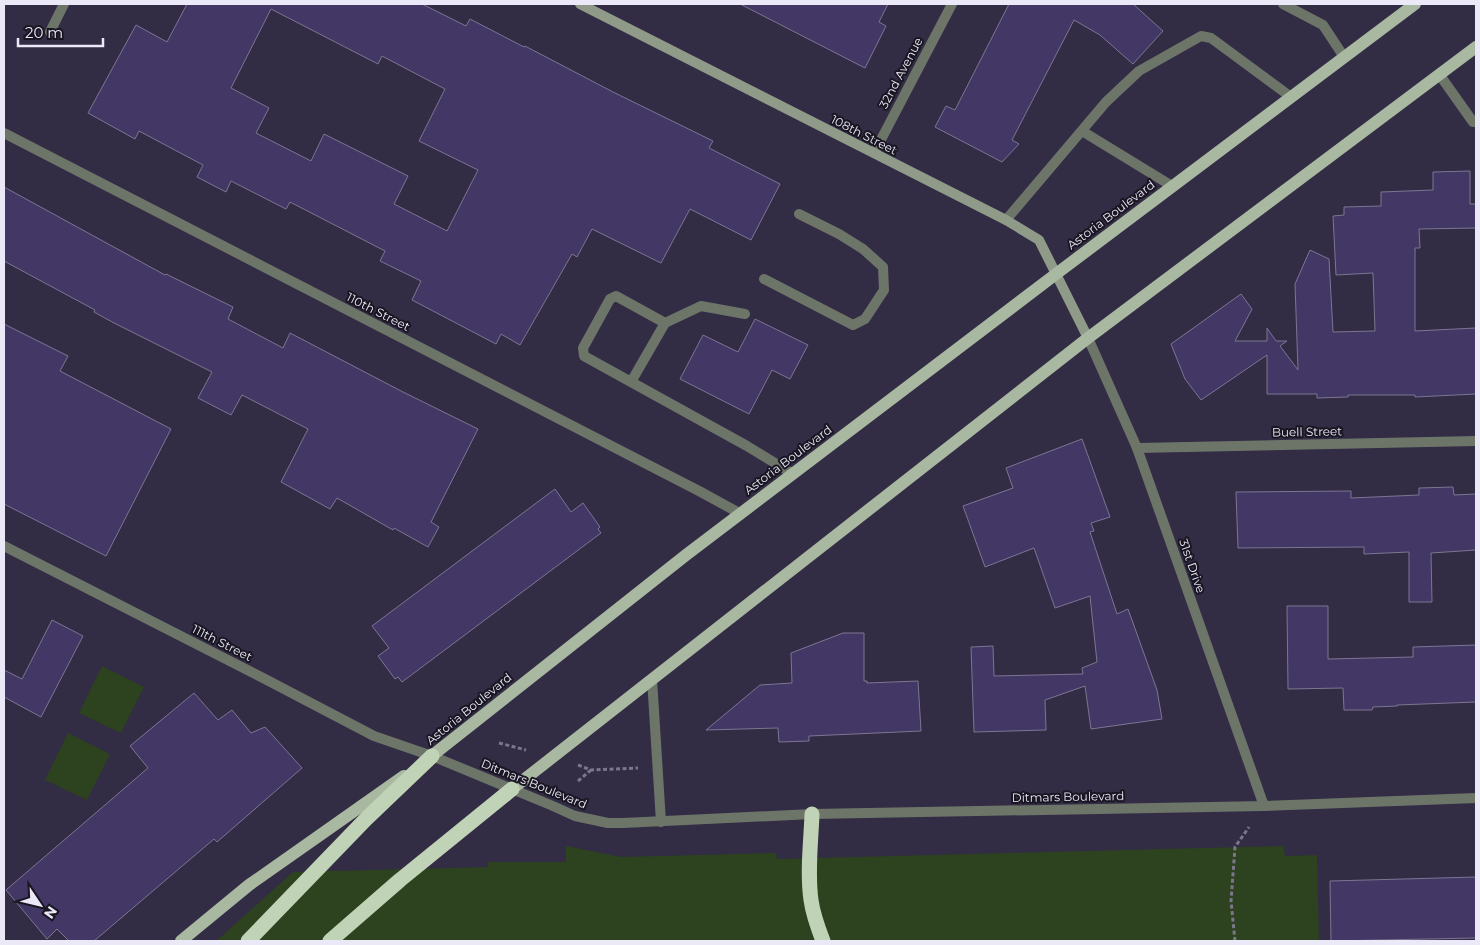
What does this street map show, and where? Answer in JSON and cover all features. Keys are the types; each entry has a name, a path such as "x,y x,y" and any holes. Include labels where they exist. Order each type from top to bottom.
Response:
{"highway":[{"path":"248,941 345,840 432,756"},
{"path":"330,941 407,874 512,789"},
{"path":"812,814 810,900 823,941"}],"main road":[{"name":"108th Street","path":"580,4 1006,220 1039,240 1088,338"},
{"name":"Astoria Boulevard","path":"181,941 249,885 432,756 793,474 1415,4"},
{"path":"512,789 1088,338 1476,47"}],"street":[{"path":"50,32 64,4"},
{"name":"32nd Avenue","path":"874,154 952,4"},
{"path":"1283,4 1323,25 1344,57"},
{"path":"1006,220 1106,102 1139,71 1201,36 1211,38 1291,97"},
{"path":"1439,74 1473,122 1476,122"},
{"path":"1082,131 1172,186"},
{"name":"110th Street","path":"4,133 700,491 741,514"},
{"path":"764,279 853,326 865,319 884,290 883,267 863,249 839,234 799,214"},
{"path":"665,323 616,296 610,299 583,348 584,356 793,474"},
{"path":"630,382 665,323 701,306 745,314"},
{"name":"31st Drive","path":"1088,338 1137,448 1264,806"},
{"name":"Buell Street","path":"1137,448 1476,441"},
{"name":"111th Street","path":"4,546 374,736 432,756"},
{"path":"652,679 661,822"},
{"name":"Ditmars Boulevard","path":"432,756 575,816 615,823 812,814 1264,806 1476,798"}],"path":[{"path":"499,743 526,750"},
{"path":"577,764 591,770 643,768"},
{"path":"578,781 591,770"},
{"path":"1235,847 1231,901 1235,941"}],"green space":[{"path":"102,666 144,687 121,733 79,713"},
{"path":"68,733 110,754 87,800 45,780"},
{"path":"566,846 621,857 776,853 777,859 1283,846 1285,856 1317,855 1319,941 216,941 293,872 488,867 488,862 566,862"}],"building":[{"path":"187,4 422,4 466,26 470,19 525,46 713,141 709,148 780,184 751,240 690,209 661,263 592,229 577,257 572,254 520,345 501,334 496,344 412,300 421,281 380,261 385,251 290,202 286,209 231,181 226,192 197,177 203,165 139,131 135,139 88,113 136,25 167,42","holes":["271,9 378,64 382,56 445,89 419,141 478,170 447,231 394,204 408,176 324,134 311,161 256,133 269,108 231,88"]},
{"path":"740,4 888,4 879,22 886,26 865,68"},
{"path":"1009,4 1133,4 1163,31 1133,64 1100,35 1074,20 1012,140 1019,144 1002,162 935,127 946,106 955,110"},
{"path":"1470,171 1470,204 1476,204 1476,228 1419,229 1420,248 1415,248 1415,331 1476,328 1476,394 1415,397 1415,395 1348,395 1348,397 1317,398 1317,394 1267,394 1267,355 1201,400 1185,379 1171,344 1241,294 1252,309 1235,341 1267,341 1267,328 1276,341 1287,341 1280,346 1298,370 1295,284 1310,250 1329,259 1333,332 1375,331 1373,273 1336,275 1333,216 1344,215 1344,207 1381,206 1381,192 1433,190 1433,172"},
{"path":"4,187 165,275 233,307 228,319 283,348 290,333 478,429 431,522 439,527 428,547 394,528 393,530 337,498 330,509 281,482 308,429 242,395 231,415 198,398 212,372 114,323 94,312 95,310 4,261"},
{"path":"755,319 808,345 790,379 772,370 749,414 680,379 703,335 738,352"},
{"path":"4,324 68,356 60,371 171,429 106,556 4,504"},
{"path":"1082,439 1110,517 1091,523 1094,531 1090,532 1117,614 1128,609 1157,690 1162,719 1091,729 1085,686 1045,700 1046,730 974,732 971,647 993,646 994,676 1083,674 1082,668 1097,662 1090,596 1055,608 1034,548 985,567 963,506 1013,488 1006,468"},
{"path":"1453,487 1454,495 1476,494 1476,550 1431,553 1432,602 1409,602 1409,552 1364,554 1364,547 1238,548 1236,492 1351,491 1351,498 1419,495 1419,488"},
{"path":"555,489 571,512 583,503 600,527 598,529 601,533 402,682 398,677 395,679 378,656 389,648 372,626"},
{"path":"1287,606 1328,606 1328,659 1413,657 1413,647 1476,645 1476,702 1397,705 1373,707 1372,710 1344,710 1343,688 1288,689"},
{"path":"52,620 83,636 41,717 4,697 4,670 22,679"},
{"path":"843,633 864,633 864,681 867,681 867,683 918,681 921,731 809,736 809,741 779,742 778,728 706,730 760,685 792,683 791,653"},
{"path":"194,693 218,720 232,710 251,733 265,727 302,768 217,842 214,839 94,941 69,941 57,929 47,939 6,890 148,768 130,746"},
{"path":"1476,877 1476,938 1331,941 1330,881"}]}
